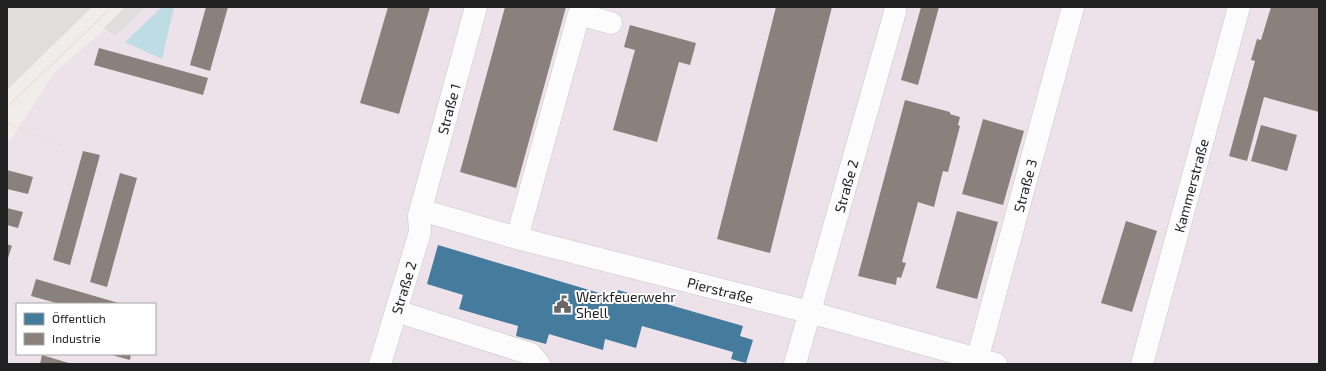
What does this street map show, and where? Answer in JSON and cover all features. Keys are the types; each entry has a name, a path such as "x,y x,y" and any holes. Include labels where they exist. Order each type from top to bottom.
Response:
{"street":[{"name":"Straße 1","path":"420,210 476,7"},
{"name":"Straße 2","path":"795,364 895,12 894,7"},
{"name":"Straße 3","path":"984,362 1073,7"},
{"name":"Kammerstraße","path":"1142,364 1239,7"},
{"path":"517,238 580,14 611,23"},
{"name":"Pierstraße","path":"420,210 517,238 809,312 984,362"},
{"name":"Straße 2","path":"380,364 420,232 420,210"},
{"path":"396,311 531,354 538,364"}],"path":[{"path":"7,107 112,7"},
{"path":"7,123 61,146"}],"shaded area":[{"path":"7,7 92,7 7,90"},
{"path":"125,7 146,7 114,37 104,28"},
{"path":"146,7 1319,7 1319,364 7,364 7,142 14,135 55,72 104,30 114,37"}],"water":[{"path":"162,7 174,7 162,59 125,42"}],"building: Öffentlich":[{"name":"Werkfeuerwehr Shell","path":"438,245 616,298 618,290 743,326 740,336 753,340 746,363 731,359 733,352 642,326 636,348 605,339 603,350 549,334 546,344 516,336 518,326 459,309 463,295 427,284"}],"building: Industrie":[{"path":"206,7 228,7 210,71 190,65"},
{"path":"388,7 430,7 399,114 360,103"},
{"path":"505,7 566,7 516,188 460,172"},
{"path":"776,7 832,7 770,253 717,239"},
{"path":"921,7 939,7 918,85 901,80"},
{"path":"1271,7 1319,7 1319,112 1264,97 1247,161 1229,156 1255,61 1251,60 1257,39 1261,40"},
{"path":"630,25 696,43 690,65 679,62 657,142 613,130 635,50 624,47"},
{"path":"99,48 208,78 203,95 94,65"},
{"path":"905,100 950,112 950,114 960,117 958,125 960,126 948,172 943,171 934,207 918,202 902,262 906,263 901,278 897,277 896,285 858,276"},
{"path":"983,119 1024,131 1003,205 962,194"},
{"path":"1261,125 1297,135 1287,171 1251,161"},
{"path":"83,151 100,155 70,265 53,260"},
{"path":"7,170 33,177 28,194 7,189"},
{"path":"120,173 137,178 107,287 90,282"},
{"path":"7,208 23,212 18,228 7,225"},
{"path":"957,211 998,222 977,299 936,288"},
{"path":"1126,221 1157,231 1132,312 1101,303"},
{"path":"7,244 12,246 7,261"},
{"path":"36,279 119,303 56,303 31,296"},
{"path":"42,355 72,364 40,364"},
{"path":"112,355 131,355 130,360"}],"place":[{"name":"Werkfeuerwehr Shell","path":"563,304"}]}
